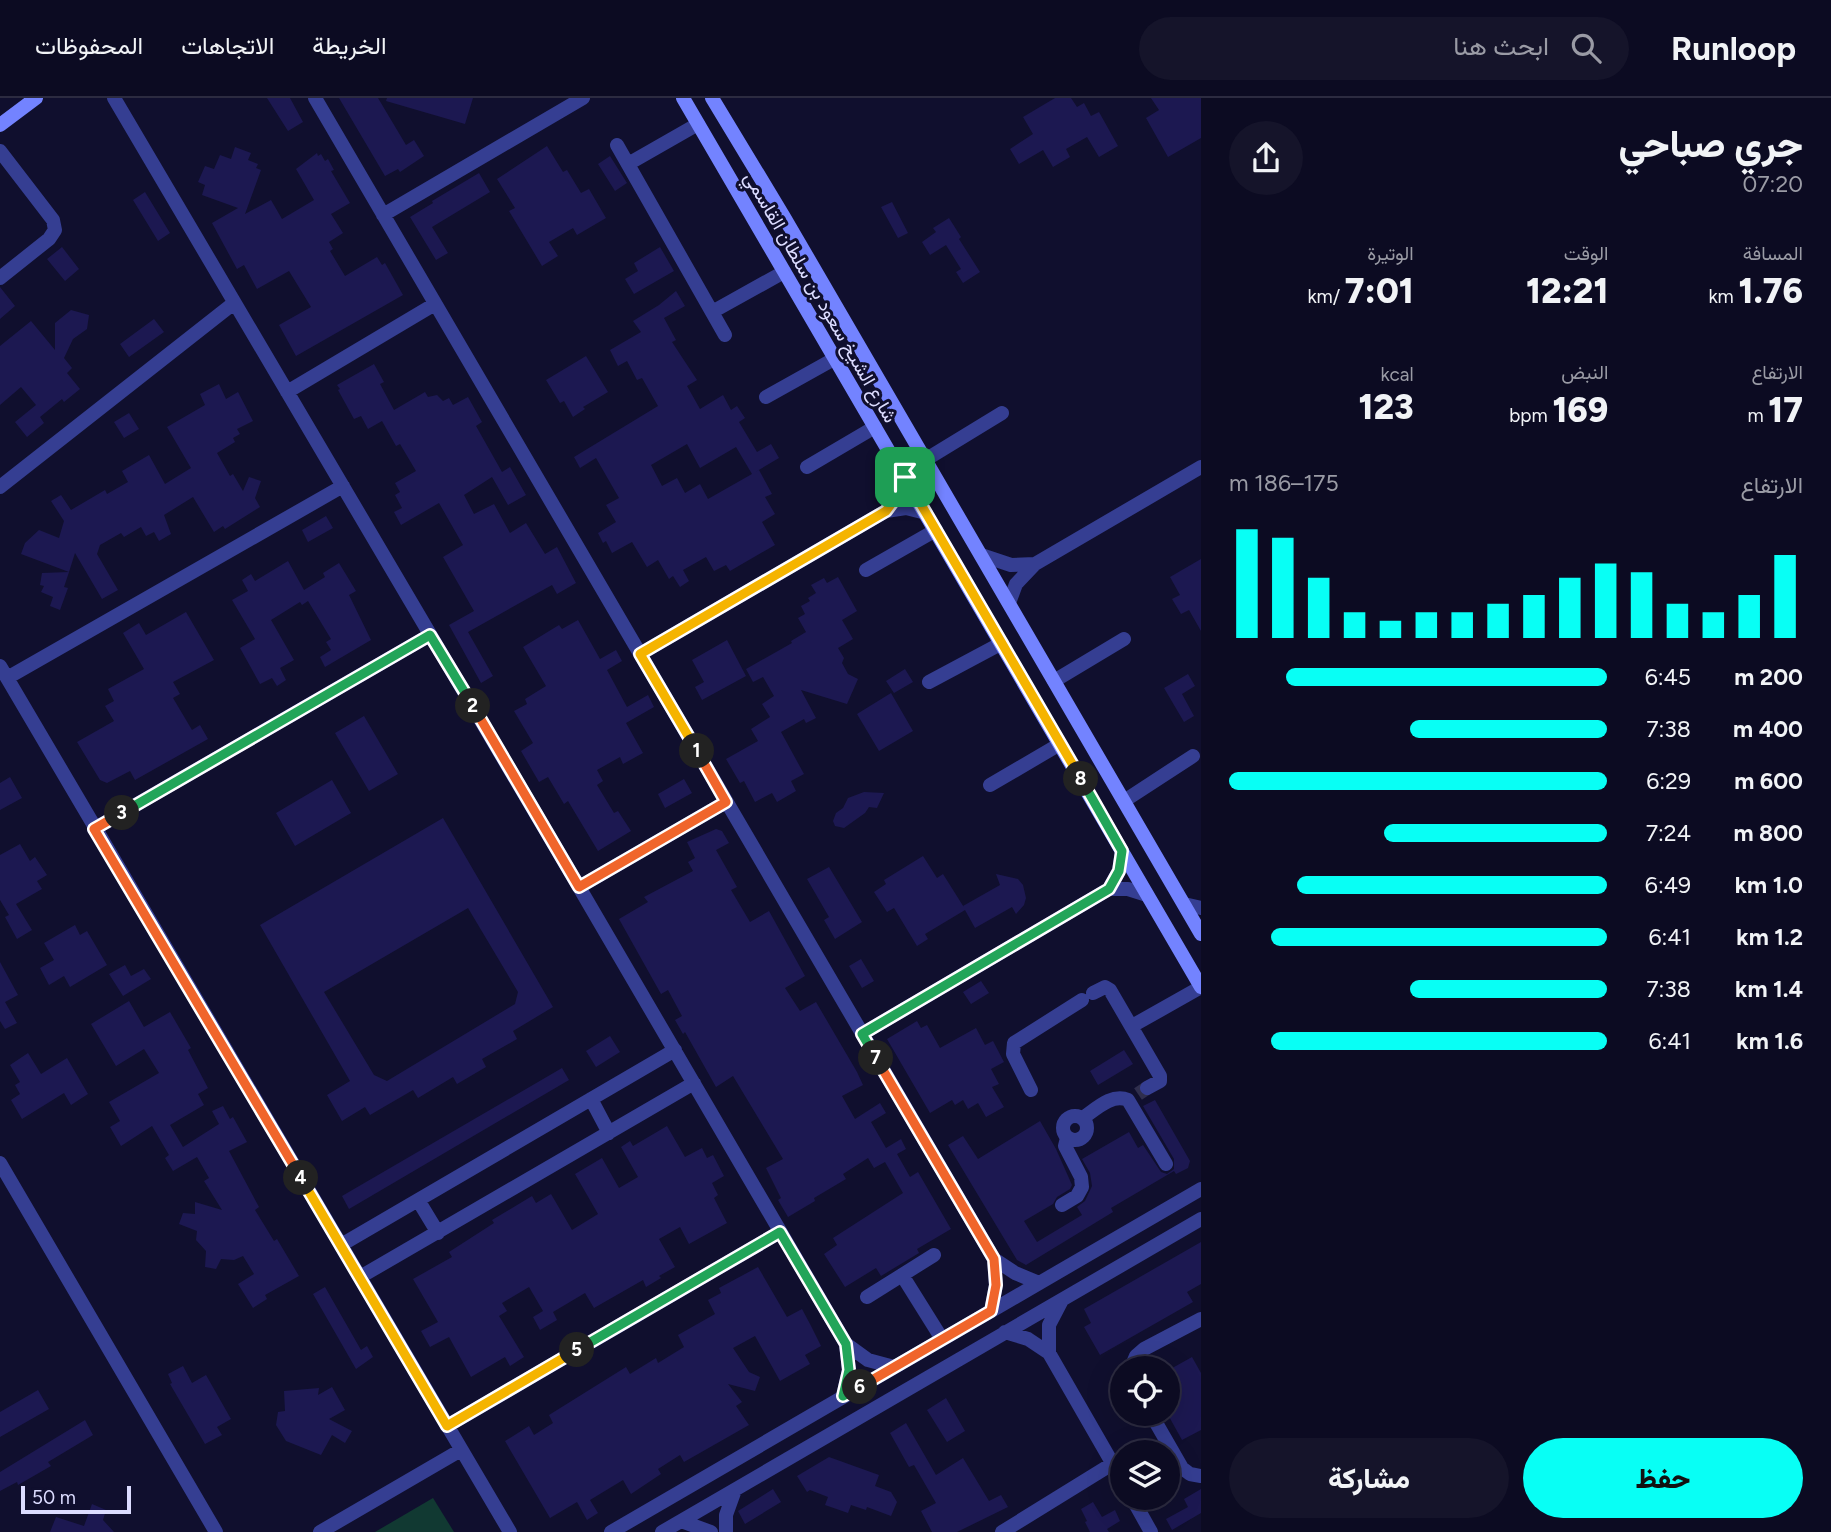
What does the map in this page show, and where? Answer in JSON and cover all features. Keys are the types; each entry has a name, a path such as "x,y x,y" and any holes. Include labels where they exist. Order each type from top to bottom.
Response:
{"main road":[{"path":"0,125 36,98"},
{"name":"شارع الشيخ سعود بن سلطان القاسمي","path":"683,98 1201,987"},
{"name":"شارع الشيخ سعود بن سلطان القاسمي","path":"712,98 1201,934"},
{"path":"747,210 759,203 766,204 784,218"}],"street":[{"path":"114,98 846,1344 868,1360 894,1367"},
{"path":"315,98 994,1259 1015,1273 1038,1283"},
{"path":"383,215 583,98"},
{"path":"628,164 698,124"},
{"path":"617,145 724,335"},
{"path":"0,150 55,225 49,239 0,278"},
{"path":"712,312 783,272"},
{"path":"0,487 234,303"},
{"path":"287,392 435,303"},
{"path":"766,397 834,359"},
{"path":"925,460 1002,413"},
{"path":"807,467 875,427"},
{"path":"1009,604 1016,584 1035,565 1201,467"},
{"path":"886,511 898,495 905,477"},
{"path":"342,486 4,672 510,1532"},
{"path":"640,654 886,511 906,508 926,513"},
{"path":"866,570 936,530"},
{"path":"981,555 1011,565 1035,565"},
{"path":"94,829 430,635"},
{"path":"1054,681 1124,639"},
{"path":"929,682 1002,643"},
{"path":"990,785 1060,744"},
{"path":"1125,801 1193,756"},
{"path":"579,887 726,802"},
{"path":"1109,889 1119,871 1122,851"},
{"path":"862,1034 1109,889 1128,888 1147,895"},
{"path":"1184,904 1201,908"},
{"path":"1132,1026 1201,987"},
{"path":"1031,1090 1013,1054 1014,1043 1103,988 1109,988 1161,1077 1159,1082 1138,1094 1113,1099 1083,1118 1073,1116 1065,1120 1062,1129 1067,1138 1066,1150 1081,1177 1082,1187 1077,1196 1062,1205"},
{"path":"341,1245 675,1050"},
{"path":"360,1278 694,1083"},
{"path":"1138,1094 1166,1164"},
{"path":"591,1099 610,1133"},
{"path":"0,1163 216,1532"},
{"path":"611,1532 1201,1189"},
{"path":"418,1200 438,1233"},
{"path":"662,1532 1201,1219"},
{"path":"447,1426 780,1232"},
{"path":"867,1297 934,1255"},
{"path":"991,1311 996,1285 994,1259"},
{"path":"902,1275 942,1339"},
{"path":"1049,1353 1049,1325 1062,1300"},
{"path":"1136,1356 1144,1349 1201,1319"},
{"path":"1004,1332 1028,1339 1049,1353 1110,1460"},
{"path":"843,1396 849,1370 846,1344"},
{"path":"1158,1426 1182,1468 1190,1474 1201,1476"},
{"path":"320,1532 461,1450"},
{"path":"1002,1532 1110,1465"},
{"path":"726,1532 726,1516 735,1490"},
{"path":"1139,1510 1151,1532"},
{"path":"681,1521 711,1532"}],"green space":[{"path":"433,1498 454,1532 375,1532"}],"building":[{"path":"267,98 290,98 303,122 288,131"},
{"path":"339,98 378,98 406,145 414,140 424,156 400,172 398,169 385,176"},
{"path":"387,98 473,98 465,124 386,101"},
{"path":"1055,98 1071,98 1077,107 1084,103 1091,116 1099,112 1118,146 1099,157 1087,137 1066,149 1070,157 1053,167 1043,150 1019,164 1010,149 1033,134 1023,117"},
{"path":"1151,98 1201,98 1201,138 1168,157 1146,118 1159,110"},
{"path":"547,146 563,172 567,170 581,193 589,189 606,218 577,235 573,228 549,242 558,256 542,266 509,211 515,208 497,179"},
{"path":"235,147 251,153 248,160 258,164 256,168 261,170 245,214 271,200 282,219 314,200 296,169 317,153 318,156 321,154 325,161 328,159 334,170 331,171 350,203 331,214 343,233 329,242 333,249 330,251 345,276 377,257 382,265 385,263 403,295 296,356 279,325 311,307 289,271 257,289 244,265 237,269 212,223 238,208 202,195 205,185 198,182 205,166 214,169 220,155 231,159"},
{"path":"610,156 627,183 615,191 598,164"},
{"path":"479,173 490,192 432,227 448,253 436,260 410,217"},
{"path":"145,192 170,233 158,241 133,200"},
{"path":"892,202 908,233 898,238 881,207"},
{"path":"949,218 980,272 963,283 956,272 961,269 946,245 930,255 922,242 936,232 933,228"},
{"path":"62,247 79,269 65,281 47,259"},
{"path":"660,247 674,271 634,294 625,279 638,271 634,263"},
{"path":"0,287 15,306 0,319"},
{"path":"676,291 685,306 664,318 676,340 672,342 697,380 687,386 700,409 723,395 731,410 737,406 745,418 739,422 757,452 771,444 779,458 759,470 772,494 765,497 775,514 762,522 775,545 730,571 726,565 714,571 706,557 683,570 689,581 680,587 673,576 669,579 658,560 647,567 632,542 612,553 606,541 603,543 598,533 616,522 606,505 619,498 596,458 580,468 574,457 658,406 642,378 637,380 627,361 618,366 610,350 641,332 633,321","holes":["687,444 700,468 736,447 752,474 708,499 700,484 685,493 677,478 662,486 651,465"]},
{"path":"71,310 89,315 87,329 73,339 64,358 72,368 67,373 80,389 64,402 62,399 40,417 44,423 27,437 15,422 36,405 21,387 0,405 0,346 31,321 55,350 55,323"},
{"path":"154,319 164,332 129,357 120,344"},
{"path":"586,356 608,392 583,407 585,409 573,417 564,401 560,403 546,380"},
{"path":"374,364 384,382 380,384 394,410 425,392 428,397 437,395 443,401 449,398 453,405 468,397 482,422 476,426 502,472 510,467 526,495 508,505 492,477 464,495 474,514 494,504 510,533 526,523 545,554 557,547 576,583 557,594 552,585 468,632 493,676 481,683 449,625 474,611 443,557 463,545 439,503 401,525 394,512 402,508 395,495 400,492 395,483 416,471 400,444 396,446 382,421 368,429 361,416 354,419 338,390 340,389 337,385"},
{"path":"219,384 226,399 238,392 253,421 237,429 240,434 233,438 235,442 217,453 230,476 233,474 243,491 249,477 261,481 255,498 260,507 225,529 223,526 214,532 193,497 164,515 171,534 159,541 154,532 146,536 141,527 124,537 121,533 100,545 97,554 118,590 102,599 75,553 69,572 21,554 25,543 39,530 59,538 64,521 51,501 61,495 71,510 105,490 107,494 128,482 122,471 149,455 165,484 191,468 167,427 205,405 200,394"},
{"path":"129,413 139,429 124,438 114,422"},
{"path":"326,516 333,528 308,542 302,530"},
{"path":"1201,559 1201,631 1189,610 1181,614 1172,599 1180,595 1170,577"},
{"path":"288,561 304,590 325,577 323,573 339,563 356,591 349,595 371,640 325,667 320,657 331,650 326,642 331,639 308,601 302,605 300,602 271,620 294,660 280,668 286,680 277,686 272,678 260,684 240,648 255,639 232,600 248,591 242,580 251,574 255,581"},
{"path":"69,572 64,587 68,588 60,610 50,606 53,597 41,592 44,586 40,585 42,573"},
{"path":"838,577 857,611 842,620 853,639 838,648 848,674 858,679 847,704 801,690 816,718 806,723 804,719 781,732 804,774 791,781 796,791 777,802 772,793 755,802 744,781 740,783 726,759 758,741 751,729 770,717 762,704 774,696 763,677 753,682 746,669 806,632 798,618 805,614 801,606 810,601 808,598 816,593 811,585 824,578 827,583"},
{"path":"186,612 214,660 173,682 180,694 173,698 192,730 200,725 208,739 135,780 130,771 107,783 100,780 77,742 114,721 105,706 114,701 108,689 144,669 123,633 139,623 146,635"},
{"path":"578,620 600,659 616,650 622,661 607,670 627,707 648,695 654,707 626,723 643,753 623,764 620,757 597,770 603,781 597,785 614,813 618,811 631,831 598,851 568,801 564,804 548,777 539,782 521,751 533,743 514,711 527,704 525,699 546,686 523,647 559,625 562,629"},
{"path":"727,640 746,676 702,700 695,687 704,682 692,660"},
{"path":"905,669 913,682 894,693 886,681"},
{"path":"1188,674 1195,686 1182,694 1194,716 1184,722 1164,688"},
{"path":"891,693 913,731 879,751 857,714"},
{"path":"364,716 398,774 369,791 335,733"},
{"path":"10,777 22,798 0,810 0,783"},
{"path":"684,779 692,793 665,808 658,794"},
{"path":"332,780 351,813 295,846 276,813"},
{"path":"864,792 884,793 877,808 869,807 844,828 835,826 833,821 836,813 843,808 848,798"},
{"path":"443,818 553,1007 513,1031 517,1039 482,1059 486,1067 457,1084 453,1077 418,1098 413,1090 370,1115 365,1107 342,1121 327,1095 350,1081 260,925","holes":["468,908 518,992 515,1004 387,1081 374,1075 324,992"]},
{"path":"716,829 722,831 729,843 716,850 737,887 731,890 750,922 769,911 805,976 785,988 800,1011 816,1002 857,1072 863,1085 842,1096 855,1119 880,1103 886,1113 871,1122 886,1148 901,1139 906,1149 897,1154 910,1177 918,1172 951,1229 917,1249 919,1253 881,1276 876,1268 845,1287 824,1254 837,1245 833,1238 903,1193 885,1162 874,1168 868,1158 843,1174 846,1179 788,1217 778,1200 781,1198 766,1168 783,1159 733,1076 716,1087 685,1032 683,1034 675,1020 682,1016 668,990 661,994 619,919 648,902 644,897 693,871 688,862 695,858 687,842"},
{"path":"20,844 30,861 35,857 47,875 37,881 42,889 16,904 32,930 17,939 5,917 9,915 0,900 0,855"},
{"path":"923,856 937,878 943,874 963,906 1000,885 996,874 1018,879 1023,885 1026,898 1024,905 1016,914 1012,907 975,928 965,910 925,934 928,939 917,946 894,908 887,912 874,892 886,884 884,880"},
{"path":"829,867 862,922 835,939 824,920 829,917 807,879"},
{"path":"75,925 80,935 87,931 107,965 70,987 64,976 49,985 40,968 54,960 44,943"},
{"path":"861,959 874,981 862,988 849,966"},
{"path":"0,962 18,995 5,1002 17,1023 5,1029 0,1021"},
{"path":"125,965 131,976 144,969 151,979 123,996 109,974"},
{"path":"981,981 989,993 971,1004 963,992"},
{"path":"129,1001 144,1027 170,1012 191,1048 188,1050 208,1088 198,1094 204,1105 170,1125 183,1147 219,1124 212,1111 223,1106 230,1119 233,1117 247,1142 229,1151 259,1207 255,1210 274,1241 277,1239 299,1276 265,1295 267,1299 253,1308 238,1284 254,1274 243,1256 234,1260 221,1259 216,1269 205,1267 206,1251 196,1240 197,1231 179,1224 183,1213 195,1214 195,1202 222,1210 204,1181 209,1178 197,1157 173,1171 165,1158 169,1155 152,1126 121,1146 110,1127 120,1121 109,1102 159,1073 144,1049 116,1066 91,1024"},
{"path":"917,1021 921,1028 927,1025 940,1048 976,1028 985,1045 993,1041 1004,1062 991,1069 999,1084 992,1087 1004,1107 986,1117 978,1103 968,1109 963,1100 955,1105 952,1100 930,1113 887,1039"},
{"path":"610,1036 620,1052 596,1067 586,1051"},
{"path":"1124,1050 1133,1064 1098,1085 1090,1071"},
{"path":"28,1053 41,1074 67,1058 88,1094 71,1105 64,1093 22,1119 11,1100 20,1094 15,1085 20,1082 10,1065"},
{"path":"562,1068 569,1080 349,1209 342,1196"},
{"path":"1155,1100 1190,1161 1188,1168 1176,1174 1174,1171 1111,1208 1113,1212 1026,1265 1017,1260 948,1145 963,1136 978,1159 1040,1121 1072,1185 1057,1197 1053,1204 1024,1221 1037,1242 1082,1215 1077,1207 1085,1201 1092,1186 1090,1173 1082,1159 1129,1132 1138,1148 1143,1145 1161,1172 1167,1174 1174,1169 1174,1159 1143,1106"},
{"path":"667,1126 685,1157 702,1148 707,1158 713,1155 724,1176 712,1183 718,1195 714,1198 727,1223 689,1244 680,1227 659,1239 675,1267 659,1276 661,1278 646,1287 643,1280 594,1308 585,1293 553,1312 557,1320 540,1330 533,1317 543,1311 529,1287 502,1303 507,1311 499,1316 524,1357 510,1366 505,1357 471,1377 449,1337 430,1347 421,1331 438,1322 413,1279 452,1257 449,1252 494,1223 492,1220 532,1196 536,1203 551,1194 572,1230 598,1214 575,1174 602,1158 619,1188 638,1177 621,1147 630,1141 633,1146"},
{"path":"1201,1242 1201,1284 1187,1292 1193,1302 1100,1355 1084,1327 1091,1323 1084,1309"},
{"path":"758,1267 787,1317 802,1309 821,1346 805,1355 810,1364 780,1381 755,1336 733,1348 749,1372 760,1377 755,1391 728,1384 742,1402 736,1406 749,1425 684,1462 680,1455 658,1469 661,1474 631,1494 623,1480 590,1500 598,1513 587,1520 577,1502 550,1518 505,1441 529,1426 534,1435 553,1423 549,1415 626,1367 630,1374 656,1358 658,1363 684,1347 678,1335 715,1314 708,1300 721,1293 719,1288"},
{"path":"325,1287 361,1350 367,1346 373,1357 356,1369 313,1294"},
{"path":"1192,1357 1201,1373 1201,1430 1182,1440 1174,1426 1180,1426 1180,1364"},
{"path":"183,1366 192,1383 206,1375 231,1419 217,1427 222,1435 205,1444 170,1384 172,1383 168,1374"},
{"path":"332,1387 345,1410 329,1419 352,1431 345,1443 332,1435 321,1455 286,1441 276,1425 278,1412 285,1411 284,1391 319,1388 318,1395"},
{"path":"38,1390 49,1409 0,1437 0,1412"},
{"path":"946,1398 965,1431 947,1442 927,1410"},
{"path":"85,1420 93,1435 48,1462 51,1466 18,1485 17,1482 0,1491 0,1472"},
{"path":"906,1423 936,1475 963,1458 989,1501 1001,1495 1008,1507 957,1532 932,1532 921,1511 936,1503 914,1465 909,1467 890,1433"},
{"path":"829,1457 879,1475 875,1486 891,1492 897,1502 891,1516 867,1507 866,1510 851,1505 848,1513 825,1505 828,1497 810,1490 807,1492 797,1476"},
{"path":"773,1489 781,1502 745,1524 738,1511"},
{"path":"1201,1489 1201,1513 1172,1530 1166,1519 1188,1507 1184,1499"},
{"path":"1093,1502 1102,1517 1115,1510 1120,1521 1107,1529 1109,1532 1090,1532 1081,1509"},
{"path":"92,1504 106,1510 103,1520 114,1532 50,1532 56,1517 84,1526"}],"tunnel":[{"path":"1138,1094 1147,1088"}],"route":[{"path":"905,477 1122,851 1119,871 1109,889 862,1034 994,1259 996,1285 991,1311 843,1396 849,1370 846,1344 780,1232 447,1426 94,829 430,635 579,887 726,802 640,654 886,511 898,495 905,477"}]}
